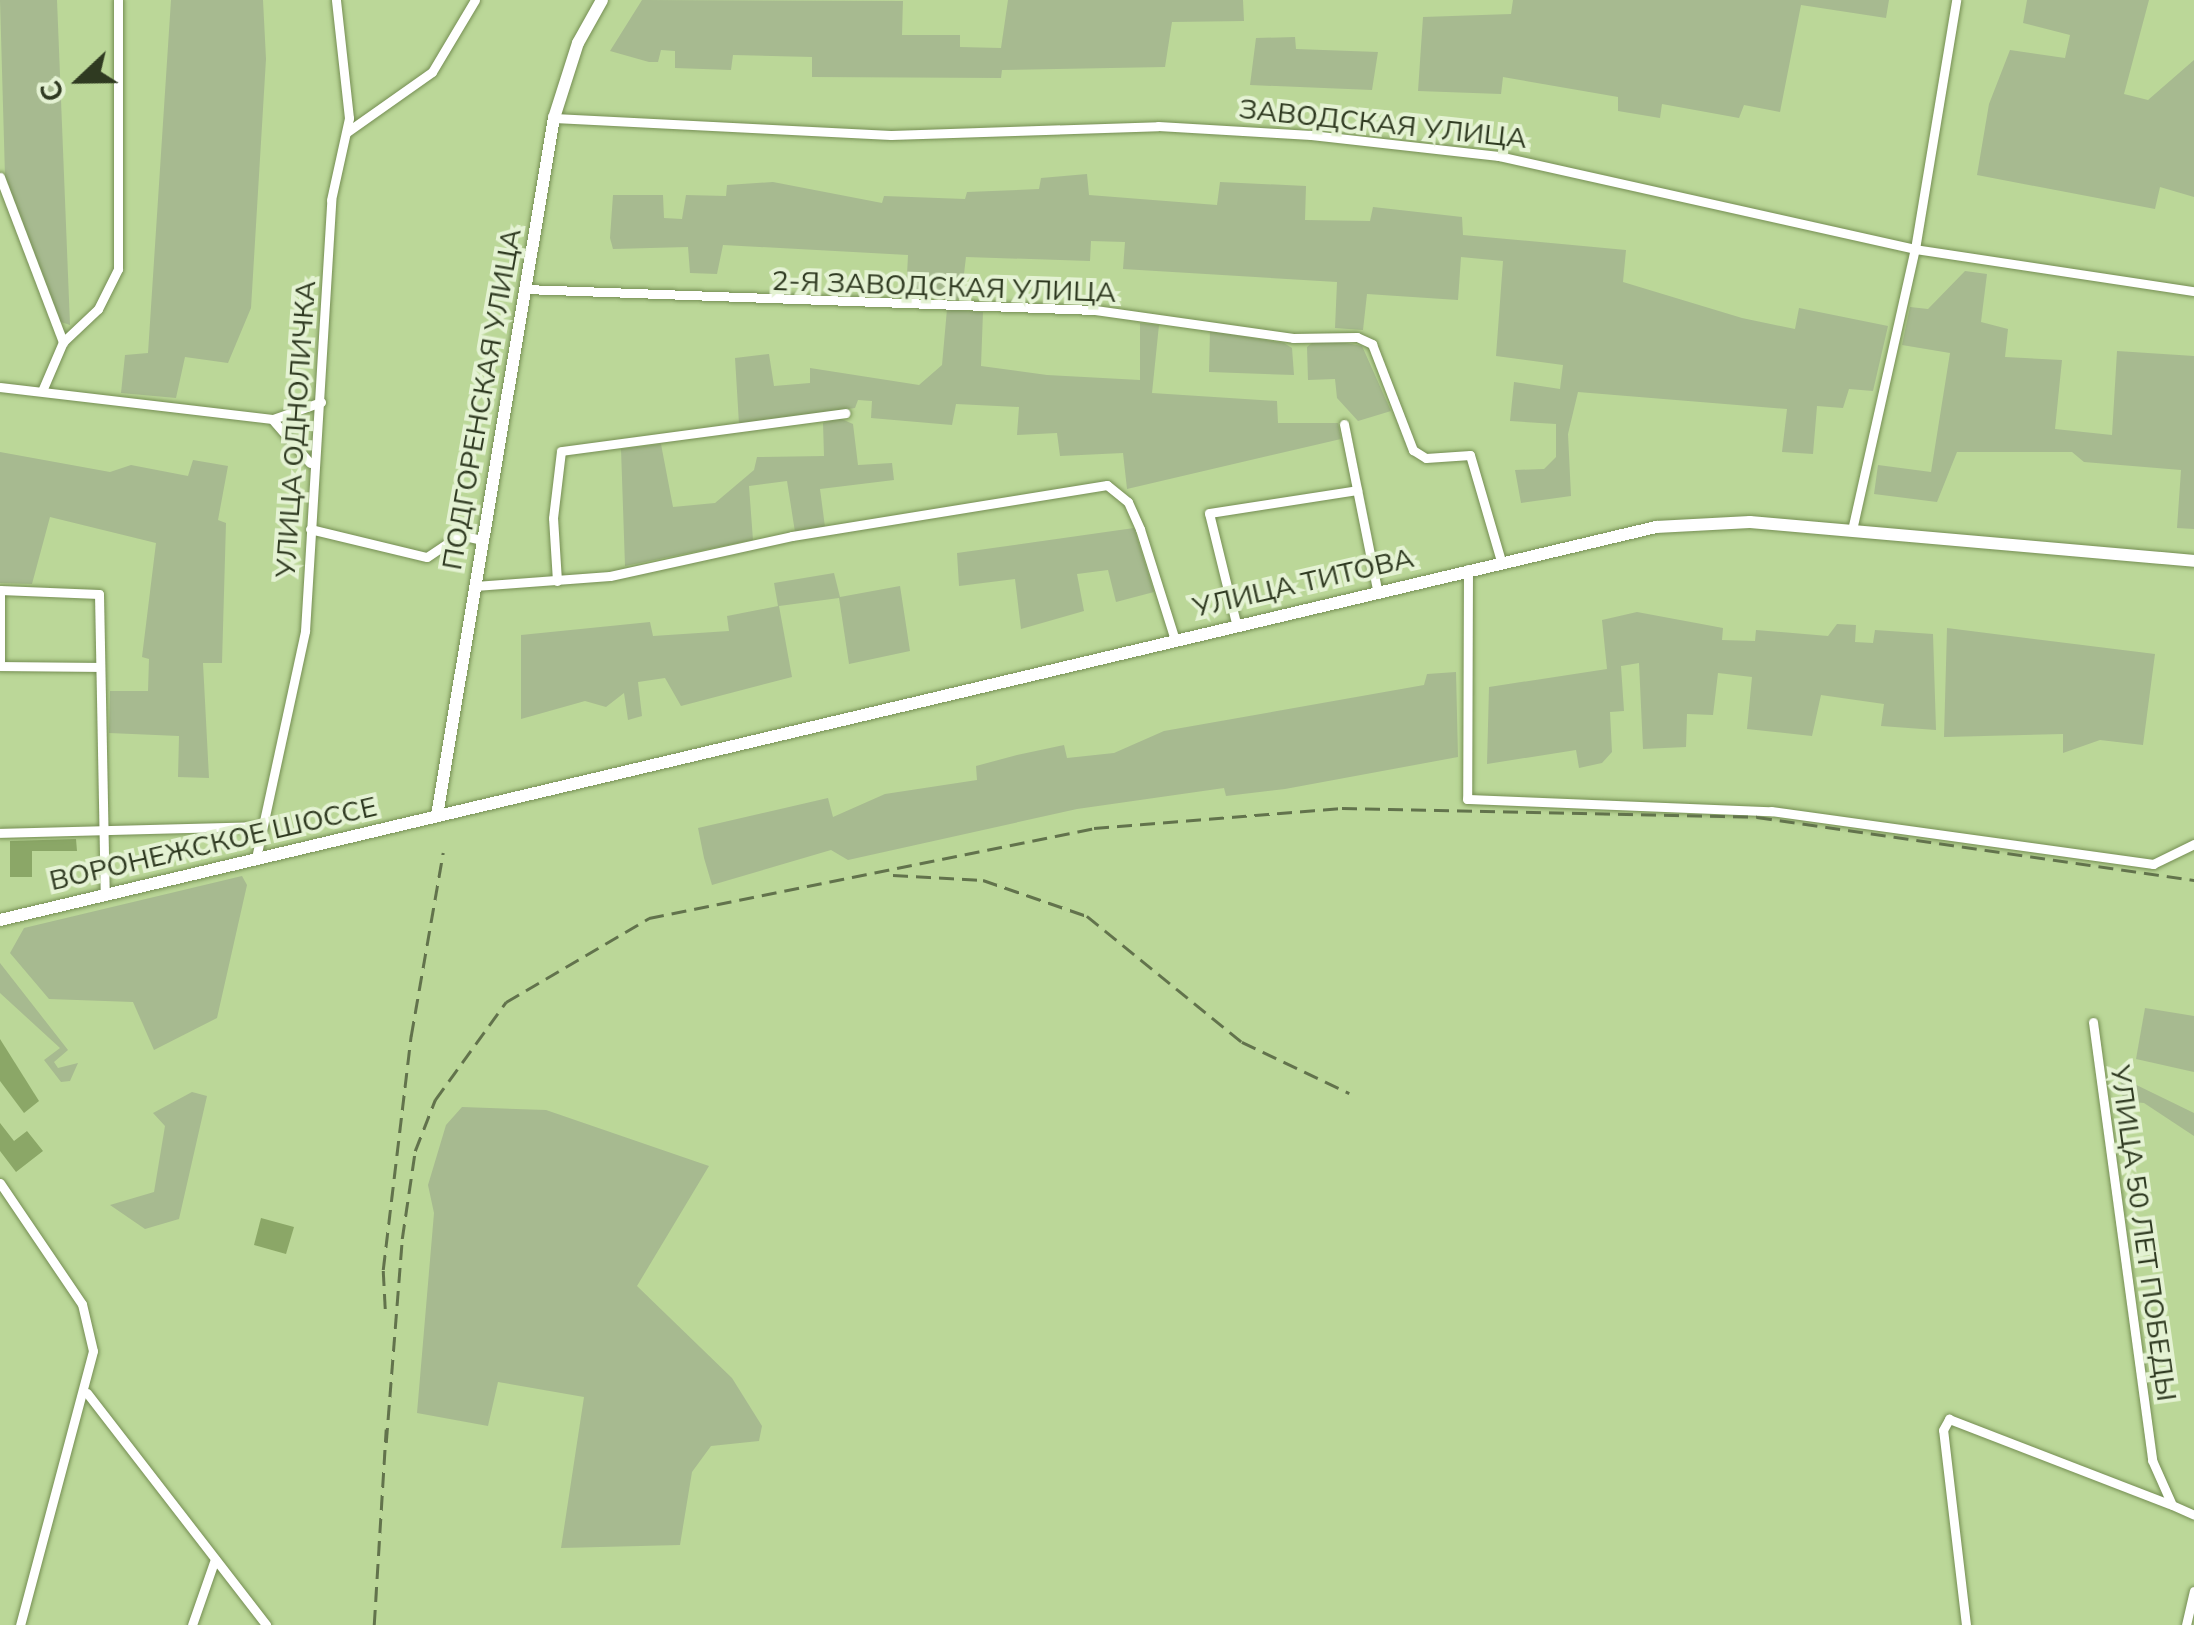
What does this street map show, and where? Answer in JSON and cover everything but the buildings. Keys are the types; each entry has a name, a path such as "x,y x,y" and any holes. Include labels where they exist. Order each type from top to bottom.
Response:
{"main road":[{"name":"ПОДГОРЕНСКАЯ УЛИЦА","path":"437,816 554,118 602,0"},
{"name":"УЛИЦА ТИТОВА","path":"437,816 1174,637 1656,526 1715,522 1852,530 2194,561"},
{"name":"ВОРОНЕЖСКОЕ ШОССЕ","path":"0,920 437,816"}],"street":[{"path":"42,391 63,342 98,308 118,270 118,0"},
{"name":"УЛИЦА ОДНОЛИЧКА","path":"256,858 260,826 296,690 310,528 310,463 321,402 331,200 347,132 336,0"},
{"path":"347,132 432,72 475,0"},
{"path":"1852,530 1915,250 1956,0"},
{"name":"ЗАВОДСКАЯ УЛИЦА","path":"554,118 891,135 1158,126 1311,135 1592,173 1915,250 2194,291"},
{"path":"0,177 63,342"},
{"name":"2-Я ЗАВОДСКАЯ УЛИЦА","path":"525,289 1096,310 1293,338 1357,337 1372,344 1413,450 1426,458 1470,455 1501,562"},
{"path":"0,387 42,391 77,401 272,419 321,402"},
{"path":"557,581 552,518 562,451 845,412"},
{"path":"272,419 310,463"},
{"path":"1344,424 1377,589"},
{"path":"475,586 557,581 1106,485 1128,502 1174,637"},
{"path":"1236,623 1209,513 1358,490"},
{"path":"310,528 427,557 460,535 482,540"},
{"path":"1468,569 1467,798 1771,811 2153,864 2194,844"},
{"path":"100,667 0,666 0,590 99,594 105,895"},
{"path":"0,833 260,826"},
{"name":"УЛИЦА 50 ЛЕТ ПОБЕДЫ","path":"2092,1022 2152,1460 2172,1505"},
{"path":"1,1187 82,1304 93,1352 87,1393 20,1625"},
{"path":"87,1393 266,1625"},
{"path":"1966,1625 1943,1430 1949,1419 2194,1515"},
{"path":"192,1625 214,1559"},
{"path":"2186,1625 2194,1591"}],"green space":[{"path":"0,0 57,0 70,325 61,322 5,176"},
{"path":"171,0 263,0 266,59 251,308 228,363 185,357 176,398 121,393 125,355 148,353"},
{"path":"642,0 903,1 902,35 960,35 960,47 1001,48 1008,0 1243,0 1244,21 1172,22 1165,67 1002,70 1001,78 812,77 812,57 733,55 731,70 675,68 675,51 661,50 658,62 649,62 610,51"},
{"path":"1513,0 1889,0 1886,18 1801,5 1780,112 1744,105 1739,118 1662,104 1660,118 1618,111 1618,97 1503,77 1501,94 1418,91 1423,17 1511,14"},
{"path":"2027,0 2149,0 2124,94 2148,100 2194,60 2194,197 2160,187 2155,209 1977,175 1989,104 2010,50 2065,58 2070,35 2023,23"},
{"path":"1295,37 1296,49 1378,52 1372,90 1250,85 1256,38"},
{"path":"1087,174 1089,195 1217,205 1220,182 1306,186 1305,220 1370,221 1373,207 1462,217 1463,235 1626,250 1623,282 1742,318 1795,329 1799,308 1888,326 1873,391 1849,389 1843,408 1817,406 1813,454 1782,452 1787,409 1578,392 1568,434 1571,496 1521,503 1515,470 1544,469 1556,457 1556,424 1510,421 1514,382 1560,389 1563,365 1496,356 1503,261 1461,257 1458,300 1367,294 1363,330 1335,328 1337,282 1123,269 1125,242 1091,241 1090,261 966,257 961,299 906,295 908,255 723,245 717,274 690,273 688,247 613,249 610,238 613,195 663,195 664,218 682,219 686,195 726,196 727,185 773,182 882,203 884,196 965,199 967,192 1039,189 1041,178"},
{"path":"1965,271 1987,274 1981,322 2008,329 2005,357 2062,360 2055,429 2112,435 2117,351 2194,356 2194,529 2177,528 2181,470 2084,462 2072,452 1957,452 1937,502 1874,494 1878,465 1931,472 1950,353 1902,345 1910,307 1928,309"},
{"path":"947,309 983,312 981,366 1047,375 1140,380 1140,323 1159,325 1152,393 1277,401 1278,423 1338,423 1341,439 1127,489 1123,453 1060,456 1057,433 1017,435 1019,407 956,404 952,425 871,418 872,401 858,400 855,408 739,424 735,358 769,354 774,386 810,383 810,368 919,385 942,365"},
{"path":"1210,331 1284,343 1292,348 1294,375 1209,372"},
{"path":"1318,338 1362,346 1391,411 1358,421 1337,398 1335,379 1308,380 1307,347"},
{"path":"839,418 853,424 858,465 892,463 894,480 820,489 825,527 795,532 787,481 749,486 753,540 625,566 621,449 661,444 673,507 715,503 754,470 757,457 824,456 823,423"},
{"path":"0,452 110,472 131,465 188,476 193,460 228,466 218,520 226,523 222,663 203,663 209,778 178,777 179,736 109,733 110,691 148,691 149,659 142,657 156,543 50,517 32,584 0,583"},
{"path":"1134,528 1154,592 1116,602 1108,570 1077,574 1084,611 1021,629 1015,579 959,586 957,553"},
{"path":"834,573 840,597 900,586 910,651 849,664 839,598 779,606 792,677 681,706 665,678 638,682 642,716 628,720 624,693 606,707 585,701 521,719 521,635 650,622 653,636 729,631 727,616 778,606 774,583"},
{"path":"1637,612 1723,628 1722,640 1755,641 1756,630 1828,636 1837,624 1856,625 1855,642 1873,643 1875,630 1933,634 1936,730 1881,726 1884,704 1821,695 1812,736 1747,729 1752,677 1718,673 1713,715 1687,714 1686,747 1643,749 1639,663 1621,666 1624,711 1610,712 1612,752 1602,763 1579,768 1576,750 1487,764 1489,687 1607,669 1602,620"},
{"path":"1947,628 2155,654 2143,745 2100,740 2063,753 2063,734 1944,737"},
{"path":"1456,672 1458,757 1285,789 1226,796 1224,788 1077,809 848,860 831,850 712,885 704,858 698,828 828,798 833,817 885,794 977,780 976,766 1017,755 1064,745 1067,758 1114,753 1164,731 1424,685 1427,674"},
{"path":"242,876 247,885 217,1018 154,1050 133,1002 49,999 10,953 24,928"},
{"path":"0,963 68,1050 54,1062 58,1068 78,1063 70,1081 61,1082 44,1060 60,1048 0,993"},
{"path":"2145,1008 2194,1016 2194,1072 2136,1059"},
{"path":"2120,1077 2194,1113 2194,1136 2144,1103 2123,1101"},
{"path":"192,1092 207,1096 179,1219 145,1229 110,1205 154,1192 165,1126 153,1113"},
{"path":"462,1107 546,1110 709,1166 637,1286 732,1378 762,1426 759,1441 711,1446 692,1472 680,1545 561,1548 584,1397 498,1382 488,1426 417,1413 434,1213 428,1185 446,1125"}],"railway":[{"path":"386,1443 402,1239 415,1151 435,1100 506,1002 649,918 1094,828 1342,808 1757,817 2194,880"},
{"path":"385,1309 383,1270 411,1036 443,853"},
{"path":"893,875 983,880 1087,916 1242,1042 1349,1093"},
{"path":"374,1625 386,1429"}]}
